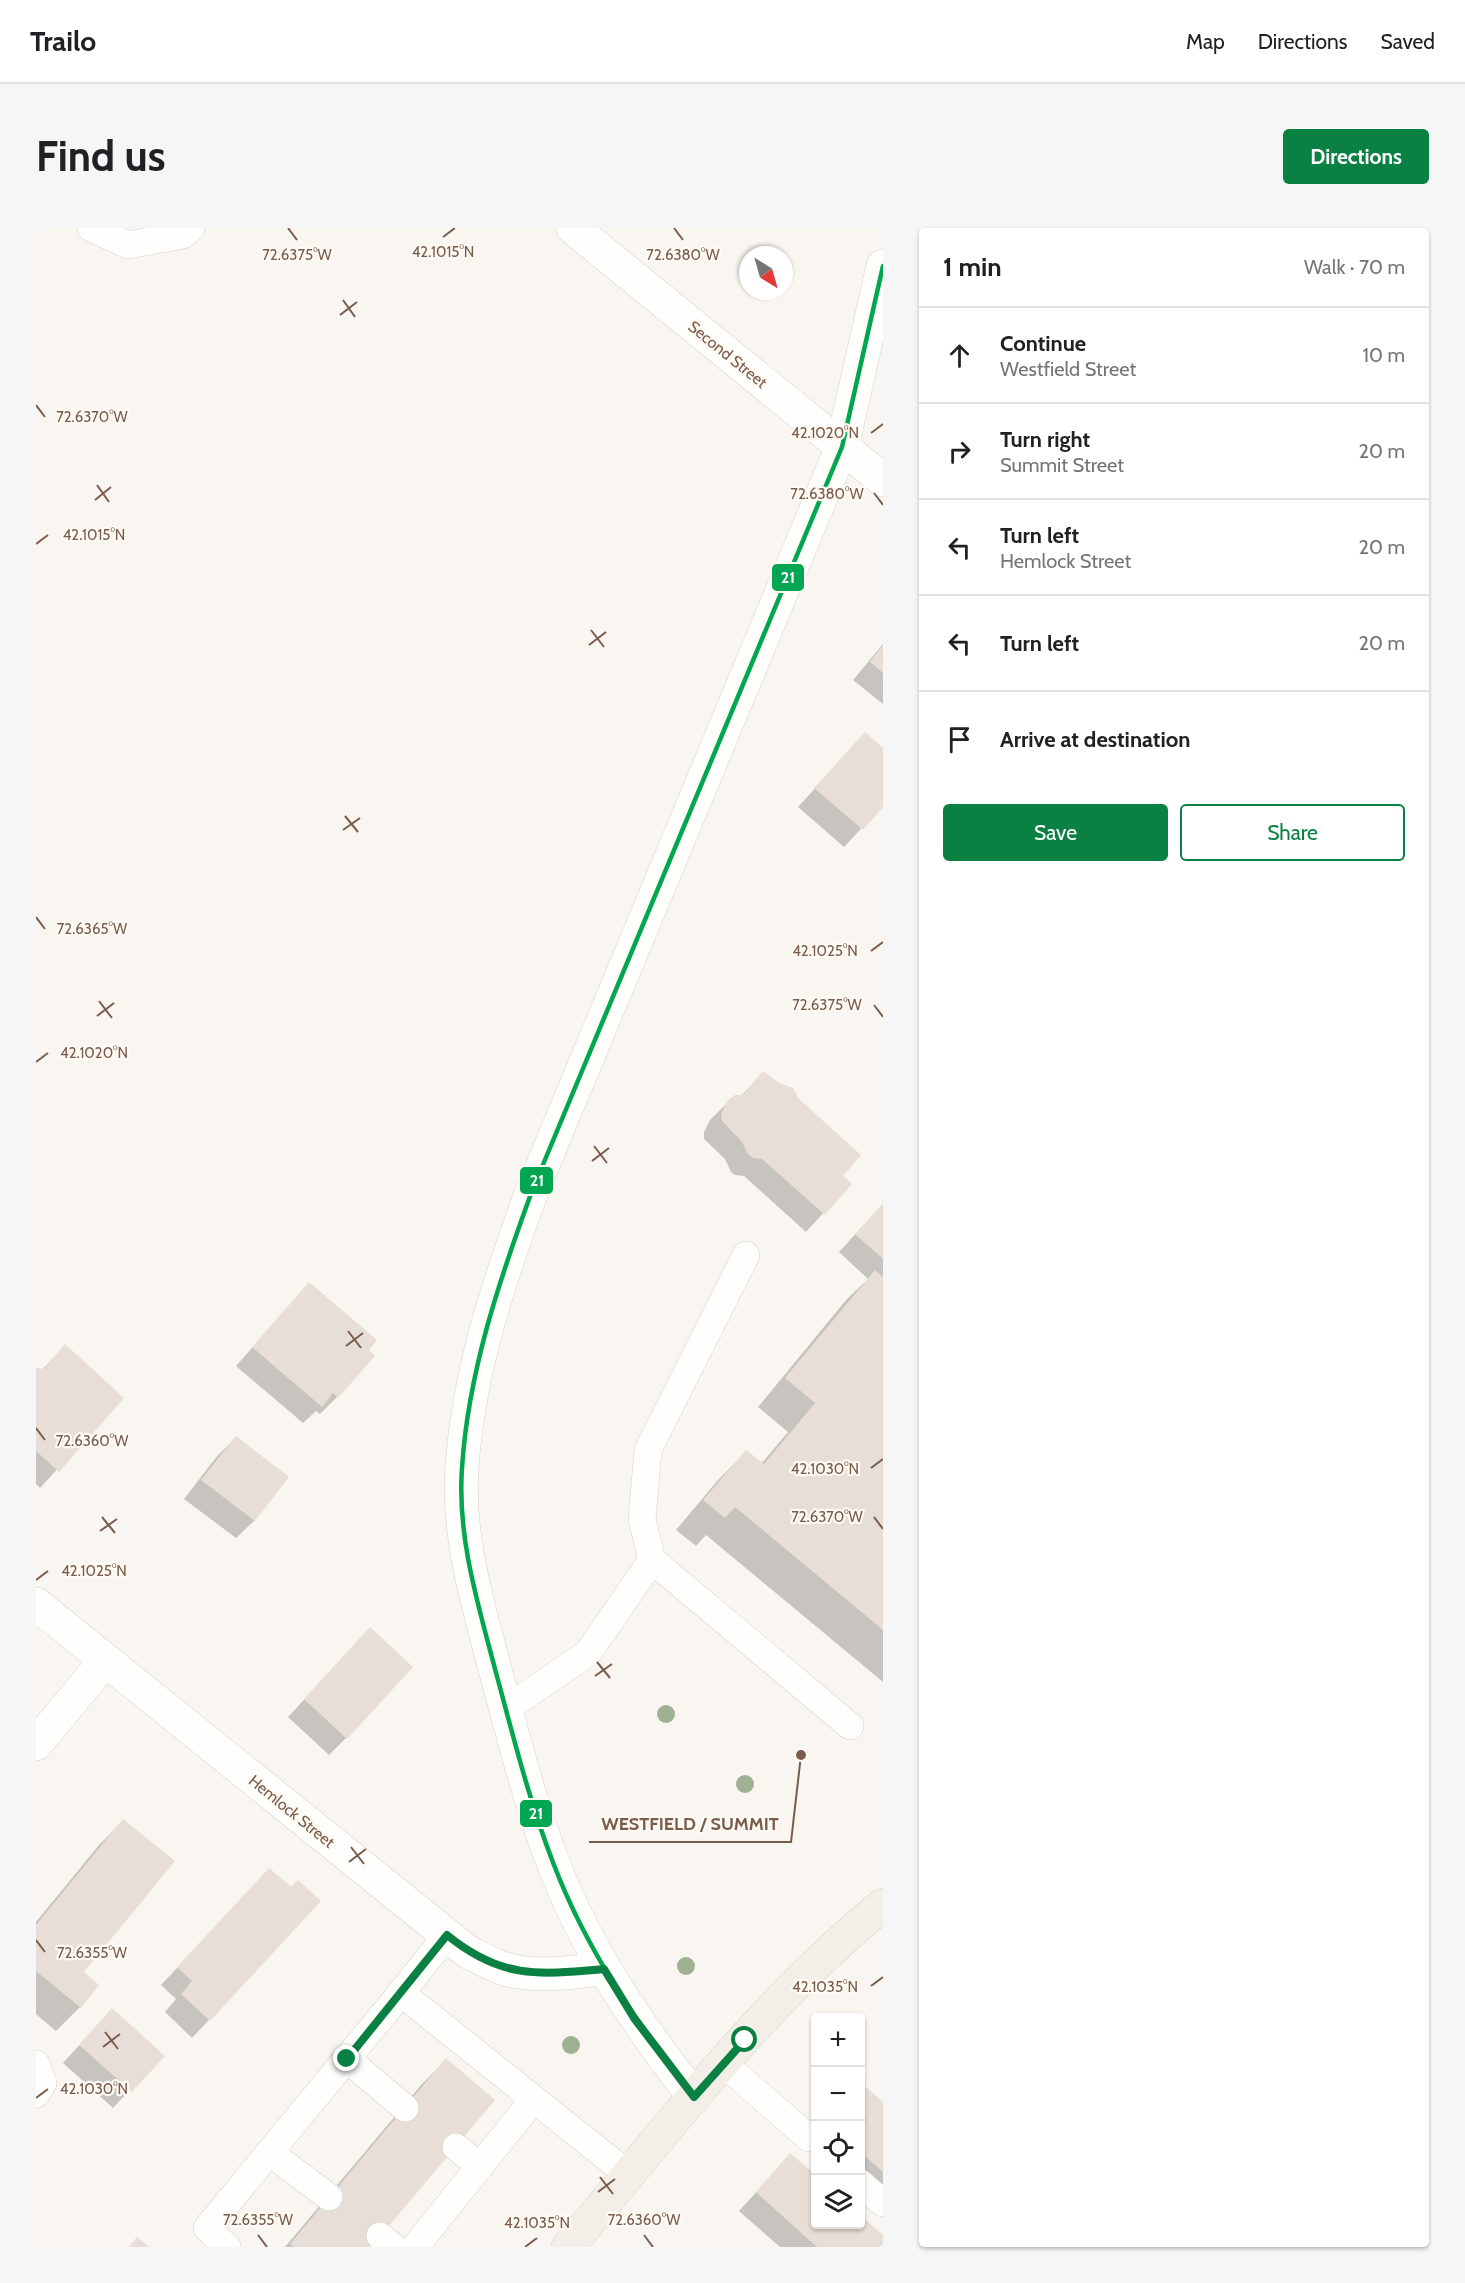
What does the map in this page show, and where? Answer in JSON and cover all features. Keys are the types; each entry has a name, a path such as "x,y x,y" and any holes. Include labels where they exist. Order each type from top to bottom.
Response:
{"main road":[{"path":"568,2247 723,2063 796,1984 883,1905"}],"street":[{"name":"Second Street","path":"573,228 883,480"},
{"path":"694,2097 634,2018 604,1969 577,1919 554,1867 533,1807 475,1592 466,1545 462,1495 465,1426 484,1339 505,1267 532,1191 842,447 883,266"},
{"name":"Hemlock Street","path":"36,1604 468,1952 502,1968 525,1973 550,1974 604,1969"},
{"path":"36,1744 105,1661"}],"lane":[{"path":"91,228 128,245 183,236 191,228"},
{"path":"746,1255 648,1450 642,1519 652,1560 850,1726"},
{"path":"506,1709 588,1653 652,1560"},
{"path":"227,2247 207,2228 447,1935"},
{"path":"401,1993 629,2175"},
{"path":"347,2059 405,2108"},
{"path":"723,2063 809,2138"},
{"path":"36,2094 43,2083 37,2065"},
{"path":"415,2247 533,2100"},
{"path":"456,2147 480,2167"},
{"path":"269,2152 329,2197"},
{"path":"865,2187 883,2203"}],"building":[{"path":"883,645 883,673 870,662"},
{"path":"865,732 883,748 883,807 863,830 814,788"},
{"path":"763,1071 779,1083 793,1088 799,1099 861,1155 843,1176 852,1184 825,1215 762,1159 753,1158 748,1154 742,1142 722,1121 721,1114 727,1101 735,1095 743,1095"},
{"path":"883,1204 883,1259 855,1234"},
{"path":"875,1270 883,1277 883,1630 735,1507 725,1518 703,1500 746,1450 764,1464 815,1403 785,1378"},
{"path":"309,1282 377,1340 369,1350 375,1356 338,1398 333,1393 322,1407 252,1347"},
{"path":"65,1344 124,1398 59,1472 36,1451 36,1368 44,1369"},
{"path":"236,1436 289,1477 255,1521 201,1480"},
{"path":"370,1627 413,1667 347,1739 304,1699"},
{"path":"123,1819 175,1861 84,1972 99,1985 81,2008 36,1971 36,1925"},
{"path":"269,1868 291,1887 298,1880 321,1901 210,2021 181,1994 192,1981 177,1967"},
{"path":"112,2008 165,2056 132,2092 79,2045"},
{"path":"446,2058 495,2100 371,2247 294,2247 290,2244"},
{"path":"865,2086 883,2102 883,2172 865,2156"},
{"path":"790,2153 811,2171 811,2229 865,2229 865,2219 883,2235 883,2247 817,2247 756,2192"},
{"path":"137,2237 149,2247 129,2247"}],"transit line":[{"name":"21","path":"694,2097 634,2015 598,1957 567,1897 545,1841 515,1743 470,1570 461,1494 465,1433 478,1362 487,1328 532,1191 842,447 883,266"}],"place":[{"name":"WESTFIELD / SUMMIT","path":"801,1755"}],"route":[{"path":"347,2059 447,1935 468,1952 502,1968 525,1973 550,1974 604,1969 634,2018 694,2097 745,2040"}]}
